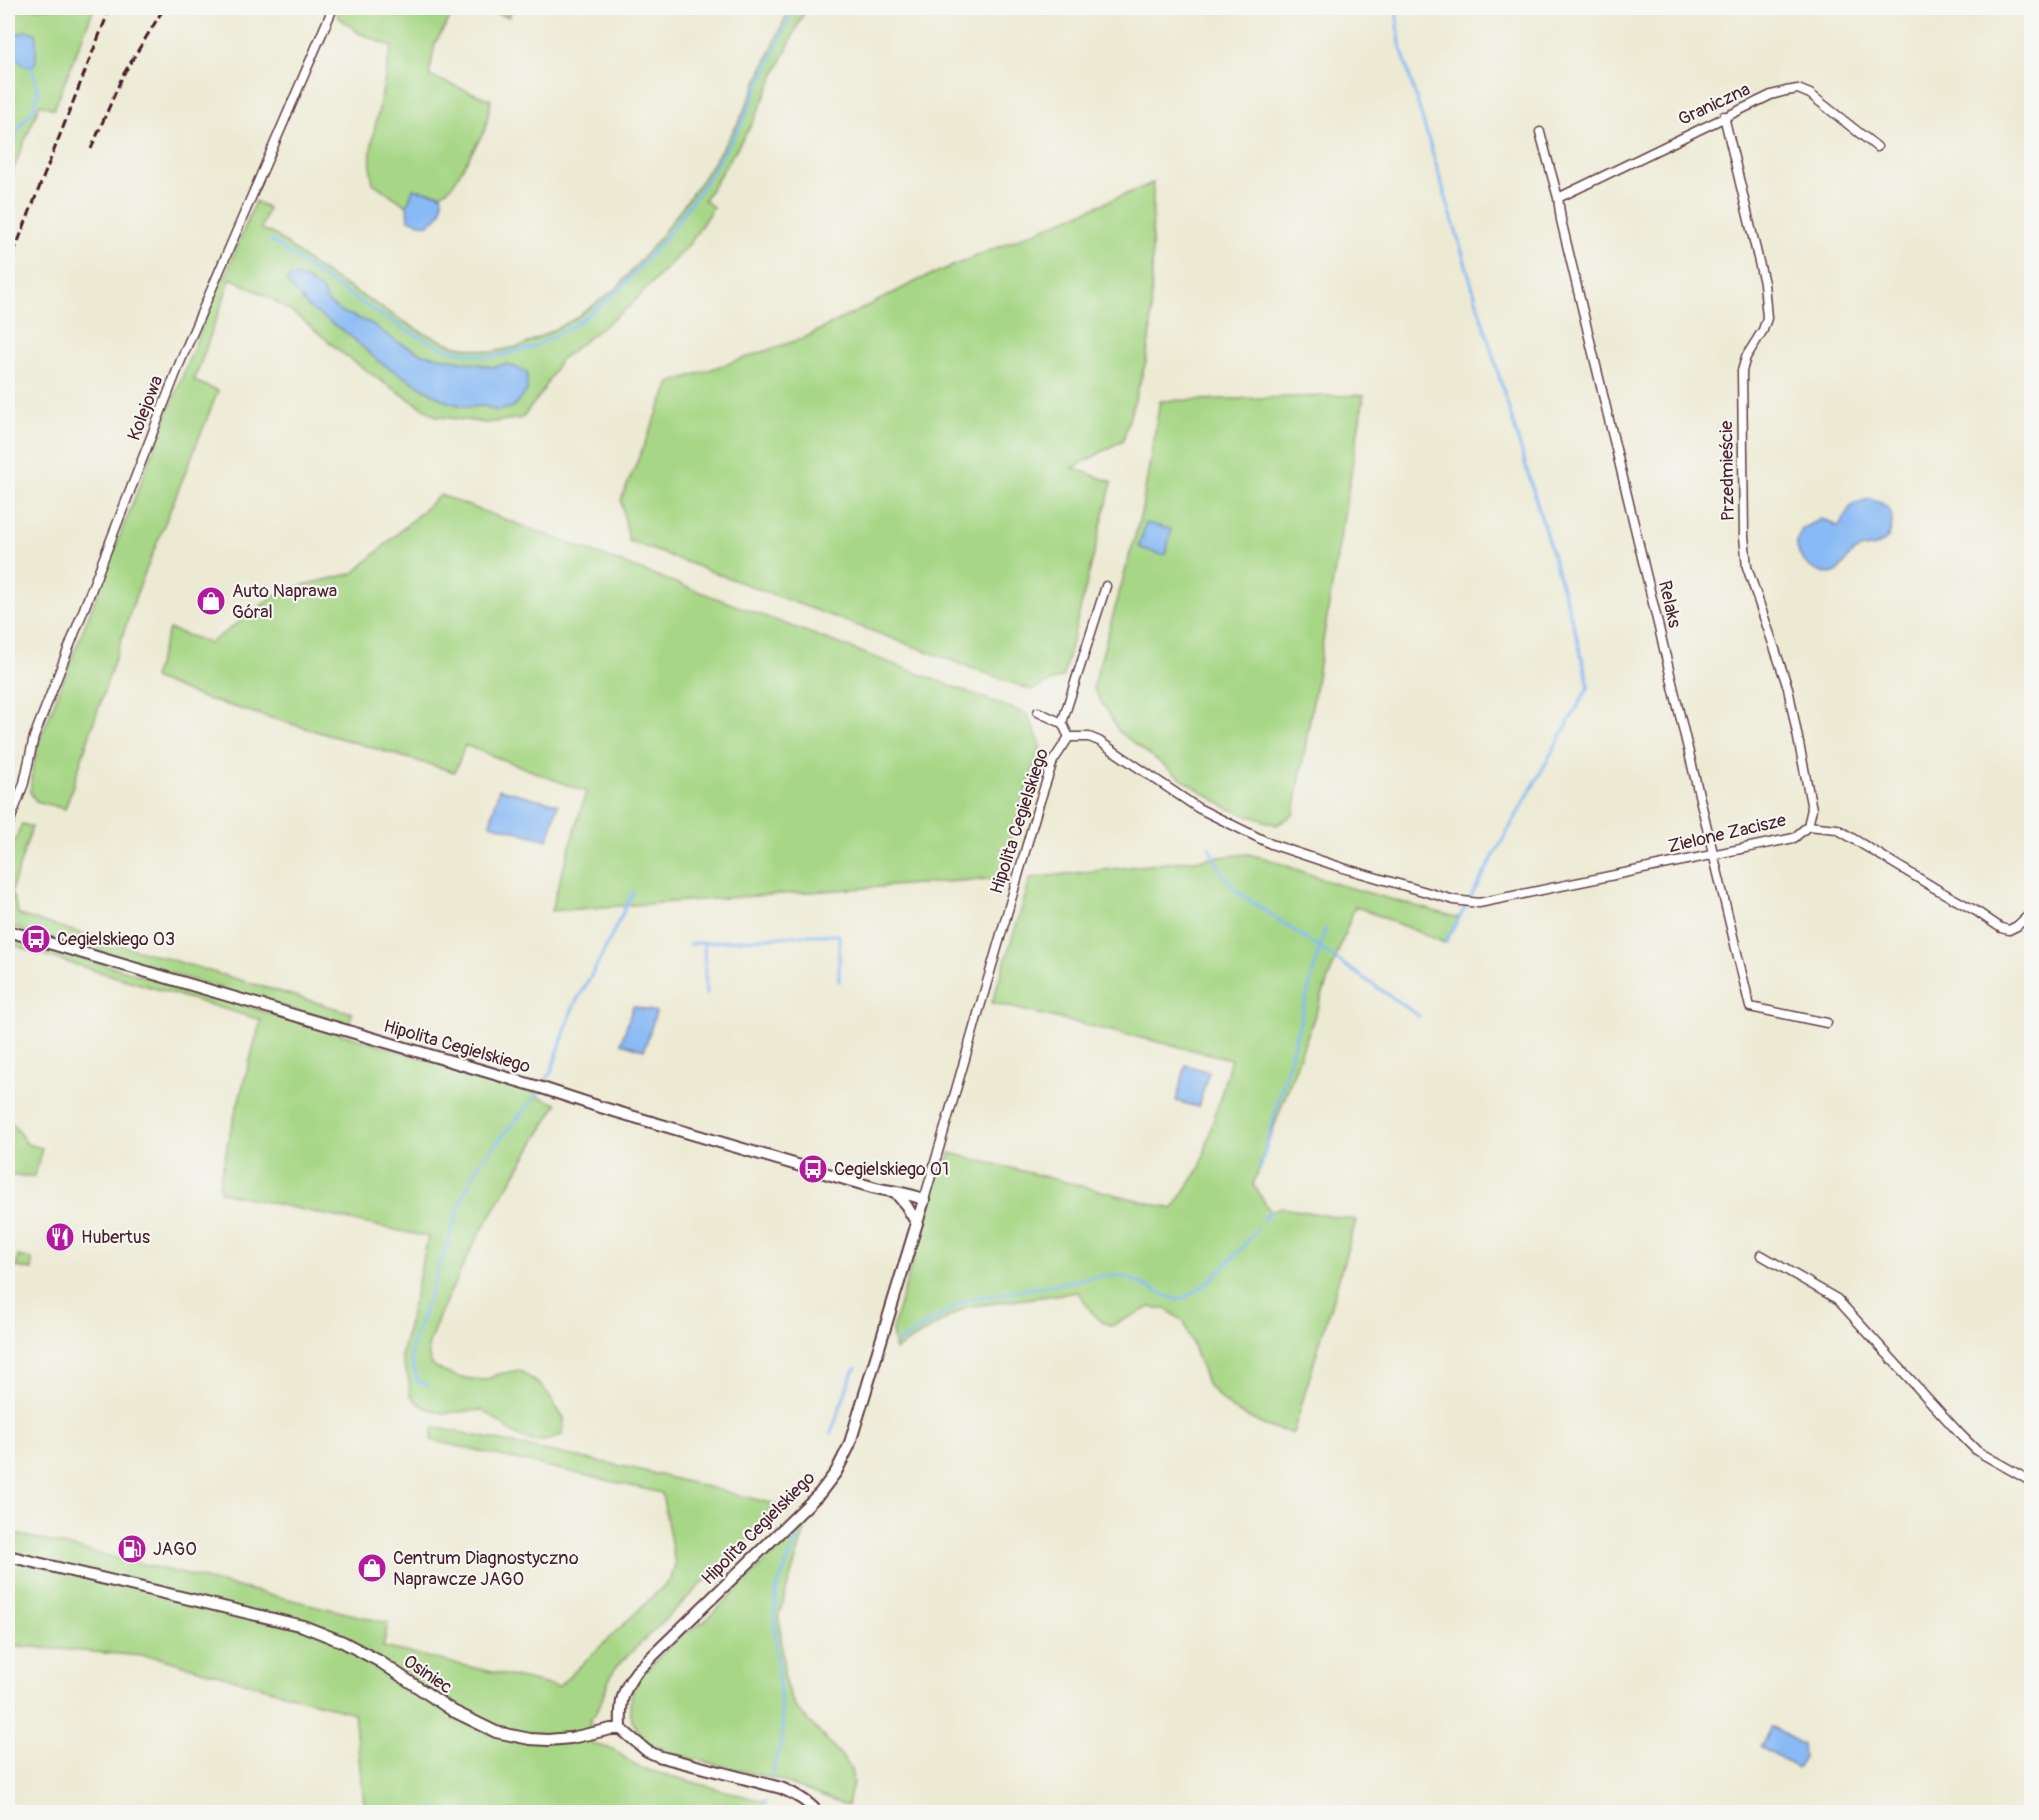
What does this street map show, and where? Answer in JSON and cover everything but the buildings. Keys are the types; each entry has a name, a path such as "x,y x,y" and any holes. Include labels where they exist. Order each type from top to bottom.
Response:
{"street":[{"name":"Kolejowa","path":"8,826 24,783 34,737 181,360 333,8"},
{"name":"Graniczna","path":"1558,198 1724,116 1786,90 1798,89 1810,94 1877,147"},
{"name":"Przedmieście","path":"1724,116 1764,283 1767,318 1746,357 1742,371 1744,536 1747,567 1788,688 1812,809 1808,826"},
{"name":"Relaks","path":"1540,132 1558,198 1750,1007 1827,1023"},
{"path":"1062,723 1106,586"},
{"path":"1038,712 1062,723 1069,737"},
{"name":"Hipolita Cegielskiego","path":"621,1729 621,1700 625,1689 637,1671 820,1493 836,1472 849,1446 924,1200 1037,810 1053,761 1069,737 1089,737 1099,741 1198,808 1271,844 1343,868 1468,902"},
{"name":"Zielone Zacisze","path":"1468,902 1479,903 1794,838 1808,826 1836,829 1976,910 2001,928 2009,930 2017,926 2031,912"},
{"name":"Hipolita Cegielskiego","path":"8,931 896,1193 912,1194 924,1200"},
{"path":"896,1193 916,1222"},
{"path":"1761,1255 1838,1299 1977,1451 2031,1482"},
{"name":"Osiniec","path":"8,1556 275,1618 323,1634 384,1664 453,1711 496,1732 548,1740 621,1729"},
{"path":"621,1729 647,1751 658,1756 781,1788 795,1794 817,1812"}],"green space":[{"path":"8,8 94,8 54,109 40,104 8,182"},
{"path":"341,8 471,8 452,15 435,43 429,76 491,100 485,130 452,186 441,194 413,189 407,206 373,183 372,140 392,47 359,33 337,16"},
{"path":"479,8 513,8 508,17"},
{"path":"790,8 806,8 752,124 704,200 713,207 691,242 631,305 560,360 541,394 522,418 486,423 436,416 342,353 303,320 270,298 231,278 194,381 218,391 136,595 65,809 36,801 30,792 39,742 217,288 226,275 255,201 268,208 261,229 275,235 317,268 419,331 452,345 492,352 522,346 573,320 618,287 661,236 702,180 739,122"},
{"path":"1153,183 1151,328 1146,361 1123,440 1073,468 1112,482 1063,677 1031,690 629,541 621,500 670,383 804,338 921,279"},
{"path":"1364,395 1294,814 1277,825 1229,809 1185,781 1119,732 1093,688 1141,514 1160,401"},
{"path":"440,495 1027,714 1041,745 999,878 551,911 586,792 465,745 455,772 200,697 153,678 169,629 210,643 283,590 354,573"},
{"path":"22,824 32,827 11,892 19,915 352,1013 349,1026 8,925 8,857"},
{"path":"1247,854 1268,859 1336,884 1459,918 1445,943 1355,906 1253,1184 1270,1211 1282,1208 1356,1220 1293,1433 1265,1426 1232,1409 1208,1386 1184,1322 1166,1309 1150,1307 1111,1326 1095,1317 1078,1292 966,1307 895,1350 892,1330 940,1169 946,1169 950,1153 1173,1209 1200,1168 1231,1059 992,1003 1031,878"},
{"path":"8,936 67,954 67,956 72,955 539,1092 537,1096 557,1104 473,1245 439,1316 428,1346 430,1364 461,1378 485,1380 499,1374 519,1370 543,1387 564,1419 563,1434 539,1442 529,1440 511,1432 483,1410 444,1413 426,1408 410,1395 409,1380 401,1357 428,1237 221,1192 219,1185 230,1133 261,1020 12,944 8,945"},
{"path":"8,1117 27,1144 42,1148 35,1176 8,1176"},
{"path":"18,1256 32,1259 32,1270 16,1267"},
{"path":"434,1427 640,1470 782,1506 617,1666 609,1680 599,1708 590,1720 592,1744 613,1749 636,1766 644,1769 766,1802 764,1812 365,1812 354,1713 156,1657 8,1645 8,1532 388,1623 383,1647 558,1687 671,1579 675,1564 662,1493 431,1440"},
{"path":"800,1521 807,1523 779,1615 785,1683 795,1707 851,1768 853,1783 847,1806 779,1780 676,1755 646,1742 632,1721 630,1706 633,1690 640,1676 680,1636 705,1621 784,1543"}],"water":[{"path":"377,8 411,8 408,15 396,16"},
{"path":"26,31 36,33 36,61 32,67 23,65 8,50 8,38"},
{"path":"413,189 441,194 440,213 426,225 408,219 407,206"},
{"path":"291,276 306,279 322,290 327,301 340,311 370,323 396,341 423,354 493,367 507,364 527,372 527,391 513,407 497,411 484,406 468,407 447,402 379,362 348,334 309,308 286,281"},
{"path":"1870,499 1883,504 1890,512 1892,522 1890,533 1884,541 1877,546 1857,550 1836,572 1822,573 1809,566 1797,549 1798,537 1802,529 1821,519 1835,526 1840,525 1852,504"},
{"path":"1146,523 1170,529 1166,554 1163,555 1139,546"},
{"path":"499,789 558,804 548,840 490,824"},
{"path":"633,1006 656,1012 644,1050 621,1043"},
{"path":"1186,1065 1209,1072 1198,1107 1176,1101"},
{"path":"1771,1727 1803,1745 1804,1757 1797,1768 1760,1747"}],"waterway":[{"path":"8,8 17,8"},
{"path":"271,240 354,298 410,332 449,350 492,357 531,348 575,325 620,289 666,237 704,184 741,125 794,8"},
{"path":"1396,8 1400,44 1576,634 1589,686 1445,943"},
{"path":"8,142 34,108 38,92 32,67"},
{"path":"1209,847 1225,878 1238,892 1419,1016"},
{"path":"543,1085 551,1072 573,1007 597,965 633,892"},
{"path":"1260,1169 1325,929"},
{"path":"689,944 805,935 839,935 839,981"},
{"path":"704,943 706,994"},
{"path":"428,1385 417,1381 411,1359 411,1347 463,1196 477,1167 540,1091"},
{"path":"1263,1220 1270,1211"},
{"path":"898,1343 965,1300 1101,1276 1124,1277 1169,1297 1176,1299 1184,1297 1220,1271 1257,1228"},
{"path":"831,1433 856,1368"},
{"path":"772,1774 783,1735 774,1617 777,1588 798,1537"},
{"path":"764,1812 766,1802"}],"railway":[{"path":"8,267 110,8"},
{"path":"91,149 123,75 164,8"}],"place":[{"name":"Auto Naprawa Góral","path":"211,601"},
{"name":"Cegielskiego 03","path":"36,939"},
{"name":"Cegielskiego 01","path":"813,1169"},
{"name":"Hubertus","path":"60,1237"},
{"name":"JAGO","path":"132,1549"},
{"name":"Centrum Diagnostyczno Naprawcze JAGO","path":"372,1568"}]}
